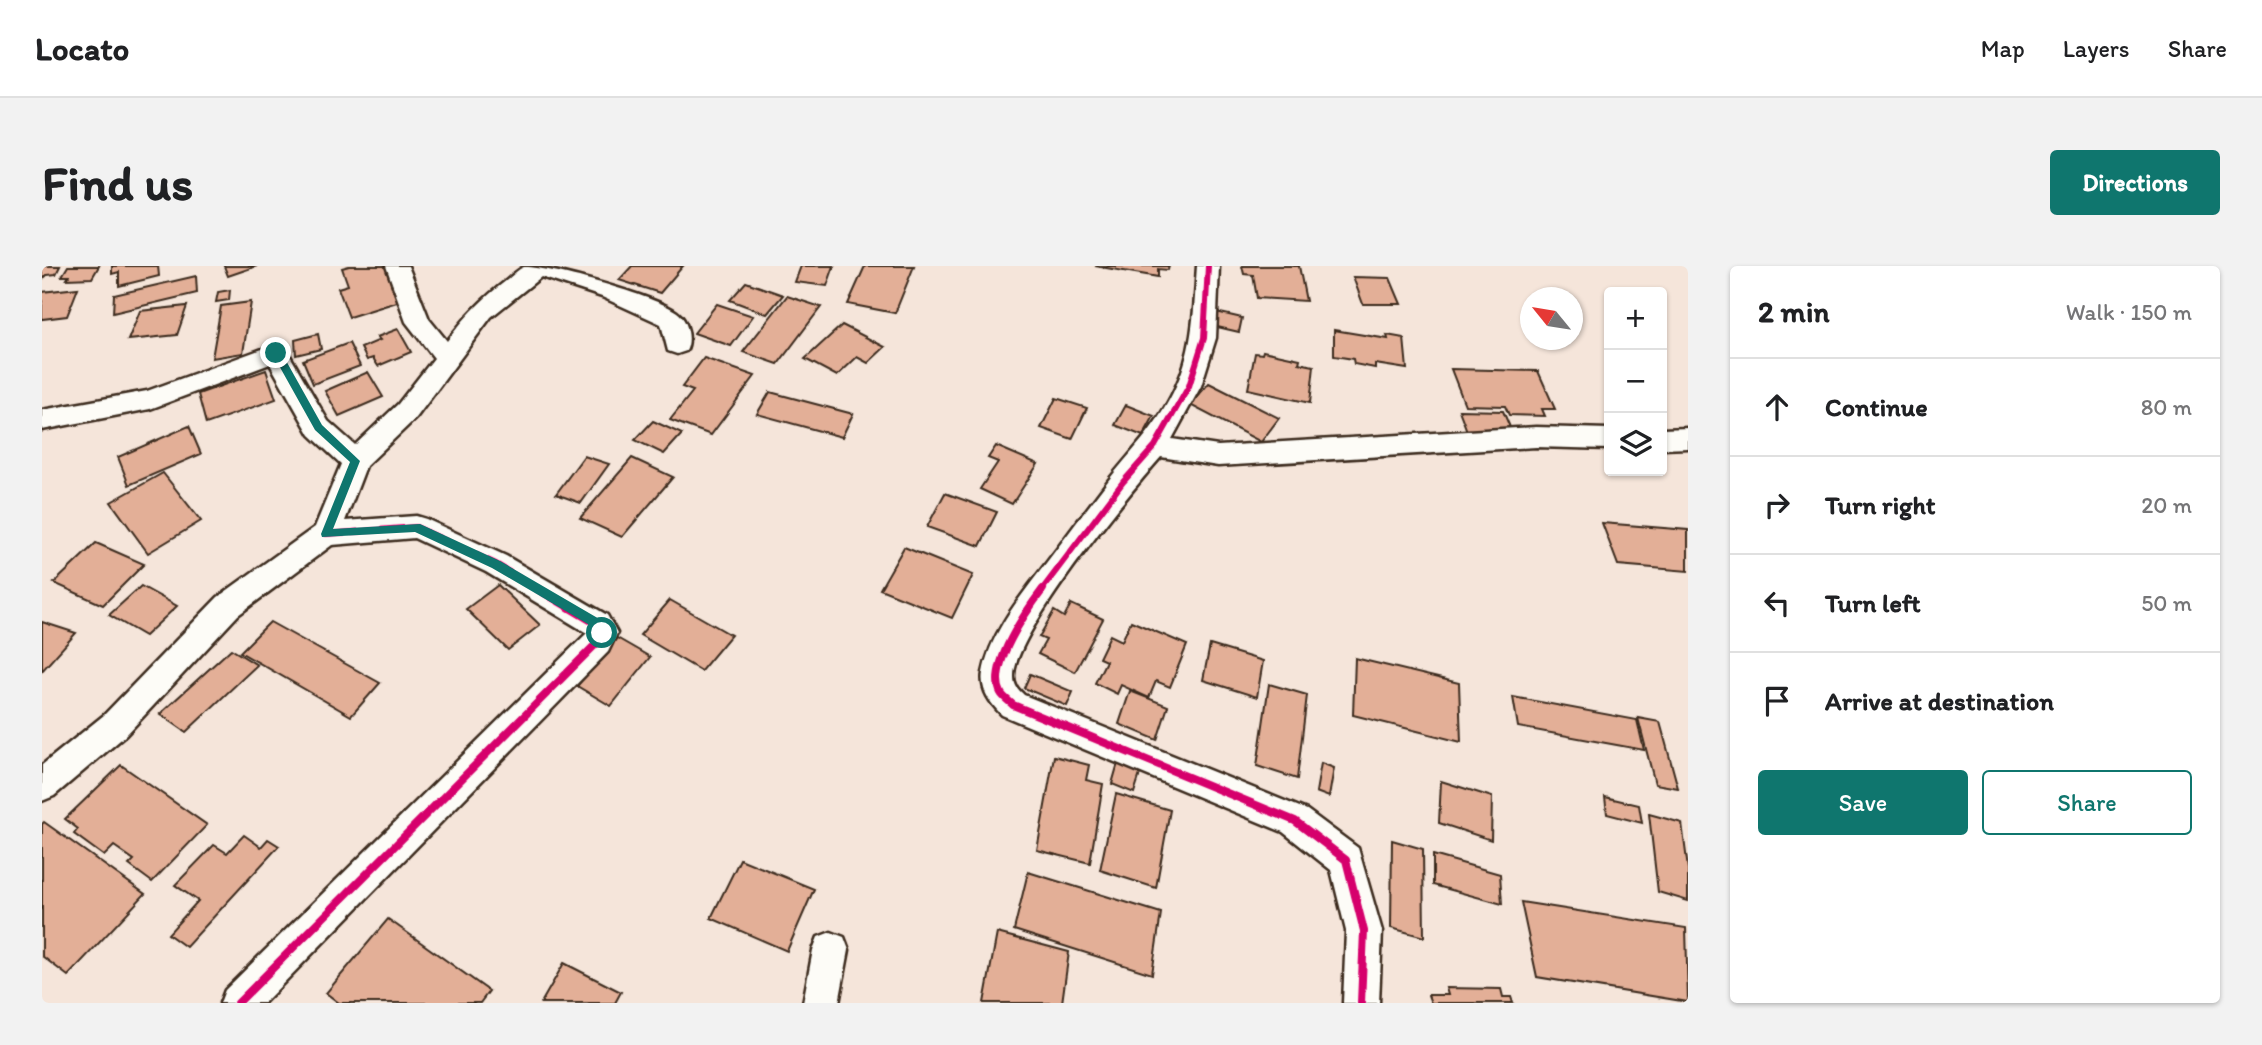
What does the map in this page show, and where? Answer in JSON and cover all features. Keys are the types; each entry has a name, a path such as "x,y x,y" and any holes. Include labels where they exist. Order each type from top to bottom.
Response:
{"street":[{"path":"397,266 418,322 447,357"},
{"path":"1208,266 1204,338 1189,386 1155,446 1124,482 1024,614 1007,648 998,675 1001,693 1013,705 1295,821 1346,860 1364,931 1361,1003"},
{"path":"326,534 355,461 407,411 483,311 540,267 610,291 669,318 675,326 677,345"},
{"path":"42,420 150,400 276,353 319,428 355,461"},
{"path":"1155,446 1218,456 1536,438 1604,439"},
{"path":"1667,439 1688,438"},
{"path":"42,785 115,725 228,606 326,534 416,527 496,564 597,624 602,633 597,643 238,1003"},
{"path":"821,1003 831,950"}],"building":[{"path":"42,266 60,266 56,274 47,275 42,280"},
{"path":"68,266 99,266 92,278 67,279 69,276 62,276"},
{"path":"112,266 158,266 159,276 119,286 119,272 112,274"},
{"path":"224,266 257,266 228,276"},
{"path":"386,266 400,301 349,317 338,288 348,285 342,268"},
{"path":"632,266 683,266 660,293 619,280"},
{"path":"801,266 834,266 827,286 795,282"},
{"path":"865,266 914,266 895,313 848,304"},
{"path":"1095,266 1169,266 1168,270 1158,269 1158,277"},
{"path":"1242,266 1299,266 1306,301 1257,298 1253,275 1244,274"},
{"path":"196,276 197,293 113,313 114,295"},
{"path":"1353,277 1390,278 1401,304 1363,304"},
{"path":"746,282 783,295 767,314 730,300"},
{"path":"78,288 67,316 42,319 42,292"},
{"path":"230,290 229,300 216,302 218,292"},
{"path":"787,296 821,307 778,364 743,352"},
{"path":"251,302 243,353 212,358 221,306"},
{"path":"717,304 753,316 731,346 694,333"},
{"path":"187,306 177,335 128,340 140,311"},
{"path":"1216,312 1242,318 1239,332 1213,326"},
{"path":"842,325 885,347 868,363 857,357 837,376 805,359"},
{"path":"398,329 411,352 378,366 373,358 367,360 361,348 380,340 377,337"},
{"path":"1334,330 1388,339 1387,335 1404,338 1407,369 1375,364 1375,368 1354,364 1353,359 1334,356"},
{"path":"318,334 321,349 296,355 295,340"},
{"path":"349,343 360,366 313,384 303,360"},
{"path":"1263,351 1300,359 1299,363 1314,366 1310,403 1248,389 1255,353 1262,354"},
{"path":"704,358 755,376 711,435 670,420 693,391 682,387"},
{"path":"1451,369 1538,371 1555,409 1542,409 1545,416 1509,415 1505,406 1465,405"},
{"path":"266,370 276,399 206,424 198,394"},
{"path":"368,372 383,397 339,416 325,391"},
{"path":"1209,383 1279,418 1261,442 1190,405"},
{"path":"770,392 853,414 842,437 757,414"},
{"path":"1056,398 1087,408 1072,439 1041,428"},
{"path":"1126,405 1154,416 1143,436 1115,425"},
{"path":"1459,410 1503,411 1512,432 1467,431"},
{"path":"653,421 682,434 664,454 635,440"},
{"path":"189,426 201,454 129,485 118,457"},
{"path":"996,446 1038,464 1012,504 980,489 998,462 988,458"},
{"path":"584,456 609,464 581,503 556,494"},
{"path":"632,458 673,477 622,537 580,518"},
{"path":"163,473 201,521 148,553 111,502"},
{"path":"945,493 997,512 980,546 927,527"},
{"path":"1602,523 1688,530 1688,571 1618,565"},
{"path":"96,543 144,564 103,605 54,583"},
{"path":"904,547 973,575 952,618 880,589"},
{"path":"498,585 540,625 508,650 466,609"},
{"path":"141,586 177,606 145,636 109,615"},
{"path":"670,600 731,635 701,671 640,635"},
{"path":"1071,604 1103,619 1075,672 1038,654 1046,640 1039,637 1054,611 1064,617"},
{"path":"1131,621 1187,645 1170,687 1156,681 1149,698 1121,685 1117,694 1095,683 1106,661 1099,658 1110,635 1122,641"},
{"path":"42,622 76,633 42,671"},
{"path":"270,622 380,683 351,716 240,652"},
{"path":"617,638 650,657 611,706 577,686"},
{"path":"1210,645 1263,661 1257,697 1203,680"},
{"path":"231,649 257,665 186,732 160,714"},
{"path":"1355,658 1459,683 1461,742 1353,715"},
{"path":"1030,674 1073,692 1067,706 1024,688"},
{"path":"1269,684 1307,695 1297,779 1257,766"},
{"path":"1130,691 1168,706 1157,740 1119,724"},
{"path":"1513,697 1637,720 1644,750 1518,727"},
{"path":"1638,718 1660,722 1678,788 1655,784"},
{"path":"1054,756 1089,765 1086,780 1103,784 1090,863 1037,850"},
{"path":"1118,763 1141,771 1134,793 1112,784"},
{"path":"1321,763 1334,768 1329,797 1316,792"},
{"path":"121,765 207,825 152,882 129,865 134,860 114,846 104,856 74,834 78,829 65,819"},
{"path":"1441,781 1492,797 1491,840 1439,823"},
{"path":"1116,794 1170,810 1156,888 1100,870"},
{"path":"1605,797 1639,805 1642,823 1607,814"},
{"path":"1649,814 1682,823 1688,869 1688,901 1658,892"},
{"path":"44,822 145,894 68,976 42,956"},
{"path":"244,835 261,847 268,839 279,846 186,947 168,934 198,901 175,885 214,845 227,853"},
{"path":"1392,840 1423,849 1424,937 1391,928"},
{"path":"1433,855 1500,874 1502,904 1433,885"},
{"path":"740,859 814,889 787,951 711,918"},
{"path":"1028,872 1161,913 1152,974 1014,930"},
{"path":"1521,902 1686,928 1688,1002 1537,977"},
{"path":"388,919 489,991 480,1003 339,1003 326,993"},
{"path":"997,933 1069,952 1062,1003 984,1003"},
{"path":"564,963 621,992 615,1003 541,1003"},
{"path":"1446,988 1501,989 1503,997 1511,997 1513,1003 1431,1003 1428,995 1448,995"}],"cycle path":[{"path":"1208,266 1204,338 1189,386 1155,446 1123,482 1024,614 1007,648 998,675 1001,693 1013,705 1295,821 1346,860 1364,931 1361,1003"},
{"path":"238,1003 597,643 602,633 597,624 496,564 416,527 326,534"}],"route":[{"path":"276,353 319,428 355,461 326,534 416,527 496,564 597,624 602,633"}]}
